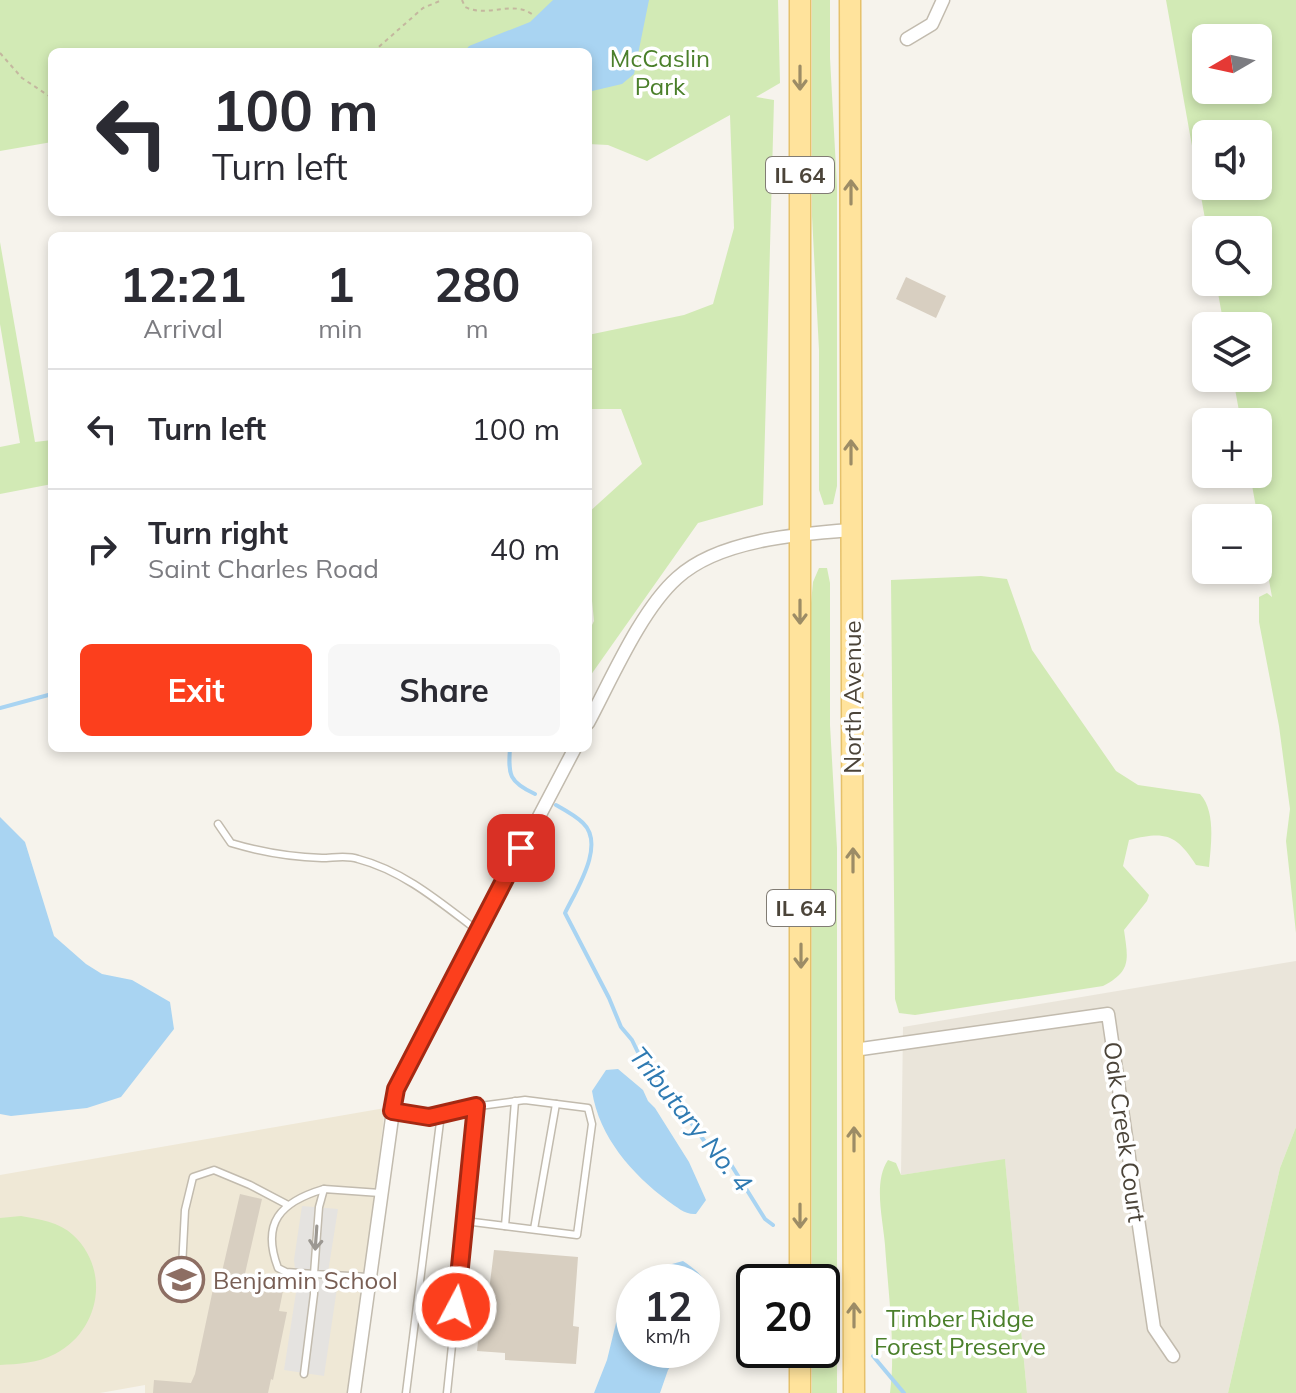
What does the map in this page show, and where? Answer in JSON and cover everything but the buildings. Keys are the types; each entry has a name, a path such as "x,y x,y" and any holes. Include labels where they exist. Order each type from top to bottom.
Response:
{"main road":[{"name":"IL 64","path":"800,0 800,1264"},
{"name":"North Avenue","path":"850,0 854,1393"},
{"path":"800,1368 800,1393"}],"street":[{"path":"907,39 932,24 943,0"},
{"path":"592,716 655,604 676,578 696,563 721,552 799,534 851,530"},
{"path":"354,1393 396,1089 573,752"},
{"name":"Oak Creek Court","path":"854,1050 1108,1014 1154,1328 1173,1356"}],"lane":[{"path":"218,824 231,843 265,852 320,858 355,857 391,870 433,896 478,931"},
{"path":"392,1111 429,1117 476,1106 525,1100 588,1108 592,1124 577,1235 465,1221"},
{"path":"505,1226 515,1101"},
{"path":"534,1229 556,1104"},
{"path":"447,1393 476,1106"},
{"path":"406,1393 441,1114"},
{"path":"181,1287 185,1210 193,1177 214,1170 288,1205"},
{"path":"368,1277 286,1272 278,1268 269,1240 281,1210 309,1194 324,1189 380,1193"},
{"path":"304,1374 314,1294 319,1207 324,1189"}],"path":[{"path":"378,48 423,8 442,0"},
{"path":"462,0 465,7 477,12 511,6 532,14"},
{"path":"0,53 22,78 48,95"}],"shaded area":[{"path":"1296,961 1296,1127 1280,1168 1228,1393 1027,1393 1005,1160 901,1175 903,1027"},
{"name":"Benjamin School","path":"385,1108 351,1393 145,1393 145,1385 100,1393 0,1393 0,1175"},
{"path":"302,1206 338,1209 326,1285 337,1288 324,1376 284,1370 297,1286 294,1260"}],"green space":[{"name":"McCaslin Park","path":"0,0 778,0 780,83 756,97 774,100 763,505 698,523 592,673 592,509 642,464 621,409 592,409 592,334 684,315 713,304 734,228 730,115 647,161 608,145 592,144 592,48 48,48 48,143 0,151"},
{"path":"812,0 830,0 837,187 837,486 833,504 824,505 819,490 819,350 812,216"},
{"path":"1166,0 1296,0 1296,933 1286,841 1290,809 1279,726 1259,622 1259,597 1267,593 1272,597 1272,504 1255,504 1253,488 1272,488 1272,408 1238,408 1236,392 1272,392 1272,312 1221,312 1219,296 1272,296 1272,216 1205,216 1202,200 1272,200 1272,120 1192,120 1192,146"},
{"path":"0,242 35,442 48,440 48,485 0,494 0,447 20,443 0,324"},
{"path":"819,568 827,568 830,583 830,725 837,848 837,1264 812,1264 813,582"},
{"path":"981,576 1007,579 1032,650 1116,771 1138,785 1200,794 1210,819 1209,867 1196,865 1176,841 1168,838 1152,836 1129,840 1123,866 1149,895 1124,930 1127,957 1123,969 1103,986 915,1015 899,1013 895,999 891,580"},
{"path":"1296,1127 1296,1393 1228,1393 1280,1168"},
{"name":"Timber Ridge Forest Preserve","path":"1005,1159 1027,1393 890,1393 891,1319 880,1201 883,1169 888,1160 896,1163 901,1175"},
{"path":"21,1216 55,1224 73,1235 93,1265 95,1299 82,1331 70,1344 42,1359 0,1365 0,1218"},
{"path":"812,1368 837,1368 837,1393 812,1393"}],"water":[{"path":"553,0 649,0 634,74 622,84 592,91 592,48 467,48 530,22"},
{"path":"0,817 25,842 54,936 102,974 132,980 170,1002 174,1029 121,1097 87,1108 11,1116 0,1114"},
{"path":"618,1069 643,1090 689,1162 706,1200 696,1214 681,1210 642,1179 610,1139 592,1091 606,1070"},
{"path":"616,1323 616,1368 669,1368 660,1393 594,1393 607,1360"}],"waterway":[{"name":"Tributary No. 4","path":"0,708 48,695"},
{"name":"Tributary No. 4","path":"510,752 512,777 520,786 535,794"},
{"name":"Tributary No. 4","path":"556,805 580,820 589,832 591,843 587,868 565,913 621,1027 632,1040 646,1069 708,1146 730,1163 765,1219 773,1225"},
{"name":"Tributary No. 4","path":"873,1356 904,1393"}],"place":[{"name":"Benjamin School","path":"182,1280"}],"route":[{"path":"456,1307 476,1106 429,1117 392,1111 396,1089 521,848"}]}
